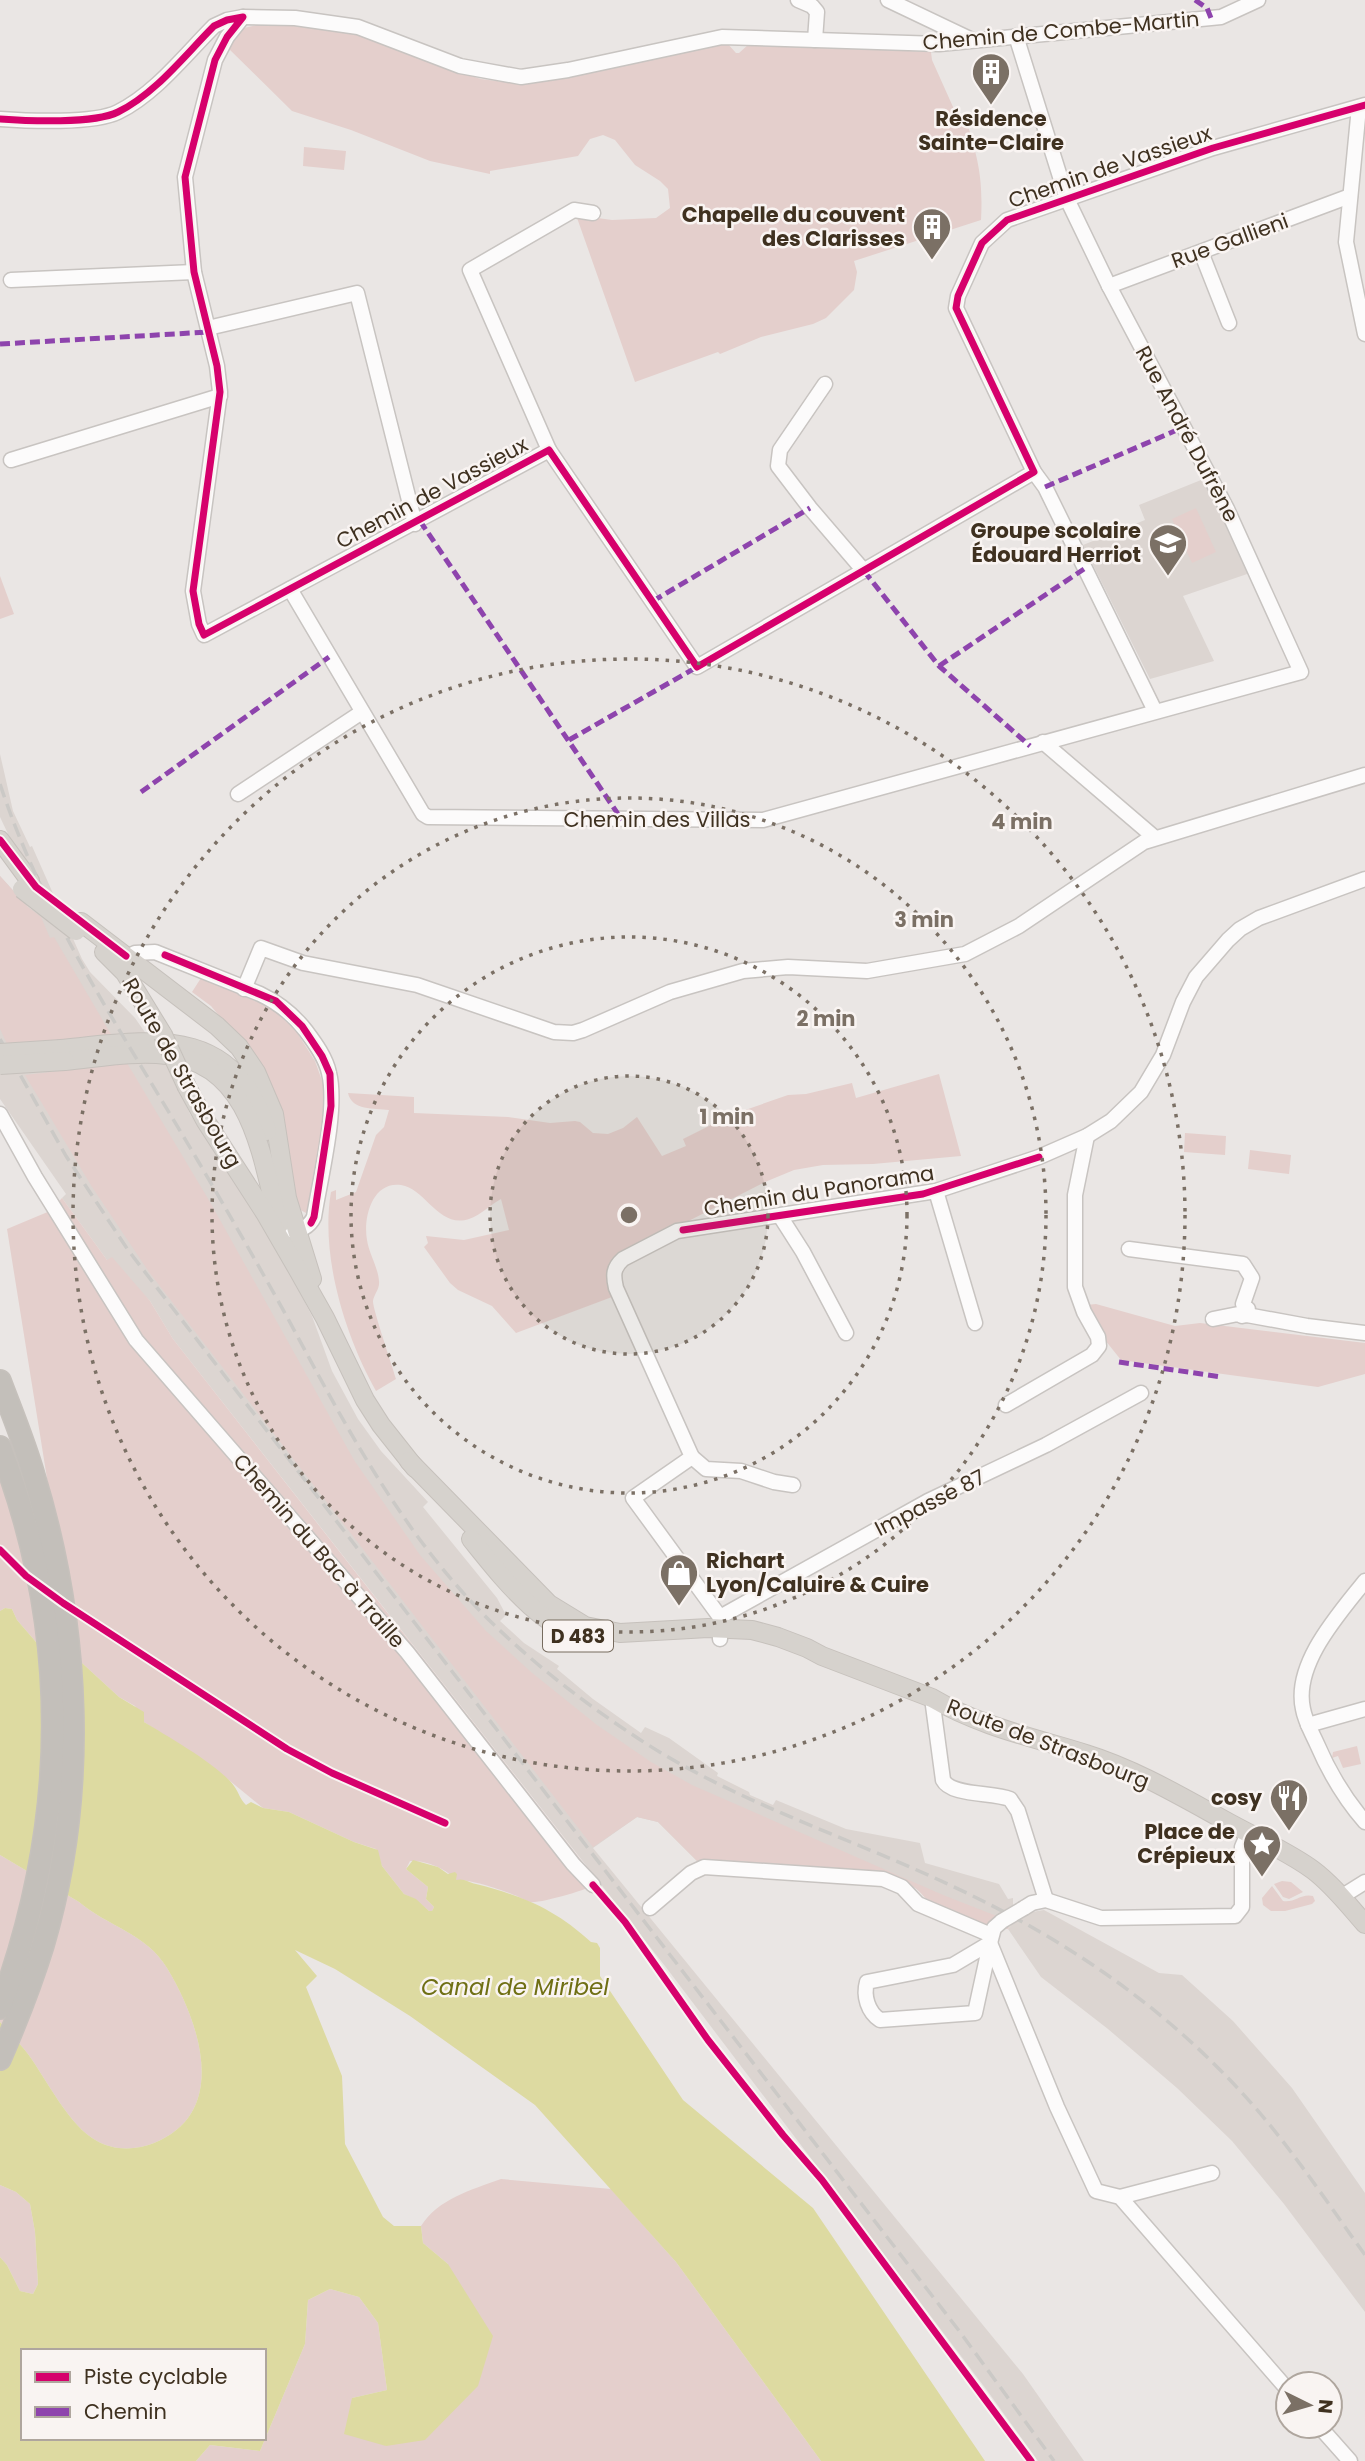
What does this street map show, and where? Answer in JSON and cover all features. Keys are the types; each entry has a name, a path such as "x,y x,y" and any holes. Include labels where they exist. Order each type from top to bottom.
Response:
{"highway":[{"path":"0,1381 43,1505 62,1598 69,1654 72,1766 61,1866 50,1918 27,1993 0,2059"},
{"path":"0,1447 22,1513 43,1602 54,1717 54,1765 42,1864 24,1938 0,2008"}],"main road":[{"name":"Route de Strasbourg","path":"0,840 26,885"},
{"name":"Route de Strasbourg","path":"0,861 26,885 121,960 217,1026 249,1060 262,1083 274,1114 280,1198 296,1231 325,1318"},
{"name":"Route de Strasbourg","path":"121,960 163,1035 205,1120 298,1270 365,1400 381,1425 409,1461 549,1604 573,1620 596,1630 620,1633 720,1628 752,1630 778,1637 932,1698 947,1707 1029,1738 1125,1769 1309,1867 1365,1924"},
{"path":"0,1065 159,1041 194,1048 218,1060 235,1073 256,1102 280,1198 279,1225 298,1270"},
{"path":"0,1052 63,1055"}],"street":[{"path":"798,0 817,12 815,40"},
{"path":"888,0 974,40"},
{"name":"Chemin de Combe-Martin","path":"243,17 295,18 358,27 460,66 517,76 568,70 722,37 927,44 1221,17 1258,0"},
{"path":"0,119 100,118 118,112 150,90 214,26 243,17"},
{"name":"Chemin de Vassieux","path":"243,17 227,37 215,60 186,171 194,272 217,366 220,396 193,591 199,624 204,635 549,450 697,667 1034,472 956,314 956,303 982,243 1011,218 1213,148 1362,106"},
{"name":"Rue André Dufrène","path":"1016,36 1067,199 1109,286 1227,509 1301,672"},
{"path":"1362,106 1346,242 1359,278 1365,334"},
{"name":"Rue Gallieni","path":"1109,286 1350,196"},
{"path":"549,450 470,270 574,211 593,213"},
{"path":"1201,251 1229,323"},
{"path":"10,279 194,272"},
{"path":"208,328 357,293 415,524"},
{"path":"825,384 780,450 778,466 864,571"},
{"path":"11,460 220,396"},
{"path":"1034,472 1045,487 1155,711"},
{"name":"Chemin des Villas","path":"290,589 423,814 428,817 756,821 1301,672"},
{"path":"238,794 362,712"},
{"path":"1043,743 1154,837"},
{"path":"244,989 261,948 303,963 417,985 554,1032 573,1032 670,992 743,971 788,967 867,971 965,954 1019,926 1135,847 1154,837 1365,775"},
{"name":"Chemin du Panorama","path":"692,1457 616,1288 614,1270 624,1259 677,1231 936,1191 1040,1157 1087,1136 1111,1121 1141,1092 1163,1055 1183,1002 1196,977 1227,940 1248,923 1259,918 1365,879"},
{"path":"121,960 135,953 155,952 276,1001 314,1041 330,1073 330,1123 314,1217 311,1223 296,1231"},
{"name":"Chemin du Bac à Traille","path":"0,1114 122,1322 407,1652 573,1864 593,1885"},
{"path":"1006,1405 1092,1355 1099,1346 1098,1337 1084,1312 1075,1287 1075,1195 1087,1136"},
{"path":"936,1191 975,1323"},
{"path":"780,1216 803,1252 846,1333"},
{"path":"1129,1249 1242,1263 1252,1278 1243,1311"},
{"path":"1213,1319 1243,1311 1307,1326 1365,1333"},
{"name":"Impasse 87","path":"720,1628 928,1501 1046,1445 1141,1393"},
{"path":"720,1628 633,1498 692,1457 706,1469 741,1471 765,1480 793,1485"},
{"path":"1365,1581 1338,1616 1308,1666 1301,1696 1308,1725 1340,1788 1365,1822"},
{"path":"932,1698 945,1785 1010,1799 1018,1811 1046,1900"},
{"path":"1308,1725 1365,1709"},
{"path":"991,1939 953,1965 867,1983 864,1992 872,2015 880,2020 975,2013 994,1928 1032,1903 1046,1900 1101,1919 1235,1916 1242,1907 1242,1847 1248,1833"},
{"path":"650,1908 691,1873 704,1867 883,1879 902,1887 918,1904 991,1939 1057,2107 1096,2191 1120,2197 1212,2173"},
{"path":"1341,1897 1365,1882"},
{"path":"1120,2197 1274,2374"},
{"path":"1331,2440 1350,2461"}],"shaded area":[{"path":"262,24 292,24 365,34 430,63 481,79 519,84 727,43 736,53 749,44 931,52 932,60 962,127 968,126 979,172 981,220 854,261 857,272 854,290 826,318 813,324 761,337 720,354 718,352 635,382 576,215 612,220 656,218 670,208 668,189 660,181 635,165 615,140 603,135 590,139 578,156 490,171 490,174 430,161 351,130 292,111 228,48 244,28"},
{"path":"304,147 346,151 344,170 303,166"},
{"name":"Groupe scolaire Édouard Herriot","path":"1206,478 1250,573 1183,596 1214,661 1150,679 1083,545 1145,520 1139,505"},
{"path":"1196,508 1216,552 1192,563 1172,519"},
{"path":"0,576 14,614 0,619"},
{"path":"0,754 13,811 30,847 32,846 82,959 90,972 135,1018 167,1064 190,1114 257,1216 286,1266 312,1316 332,1371 358,1419 381,1451 428,1502 423,1507 497,1598 506,1615 500,1621 524,1643 559,1666 557,1669 593,1699 641,1733 645,1727 669,1738 718,1773 717,1776 749,1792 750,1795 773,1805 776,1800 846,1829 920,1843 925,1863 999,1884 1008,1899 1013,1898 1013,1905 981,1926 932,1905 919,1890 900,1881 702,1866 658,1822 637,1817 593,1848 1023,2374 1084,2461 1038,2461 665,1966 173,1339 150,1301 107,1260 62,1198 66,1194 0,1099 0,876 28,907 40,915 18,855 0,817"},
{"path":"0,876 28,907 41,917 50,938 54,937 112,1036 8,1046 0,1029"},
{"path":"201,978 272,1008 296,1031 315,1061 325,1089 324,1122 309,1211 306,1213 297,1208 283,1132 230,1029 211,1006 192,992"},
{"path":"127,1063 210,1202 354,1460 420,1555 486,1631 531,1672 597,1725 651,1762 692,1785 943,1895 1012,1922 1008,1929 953,1915 935,1906 912,1885 900,1881 702,1866 658,1822 637,1817 593,1847 149,1272 92,1187 25,1075"},
{"path":"939,1074 961,1156 873,1164 823,1165 794,1170 616,1258 608,1274 612,1297 516,1333 492,1306 458,1290 450,1283 424,1247 428,1243 426,1236 464,1240 509,1230 501,1199 473,1217 458,1221 441,1214 410,1188 391,1185 383,1189 376,1195 368,1212 366,1231 379,1281 374,1306 396,1379 376,1391 354,1346 338,1294 329,1242 329,1216 331,1192 336,1190 336,1200 356,1192 376,1135 384,1127 389,1110 359,1106 350,1099 348,1093 414,1097 414,1113 508,1117 550,1123 575,1121 593,1133 608,1134 623,1128 637,1117 662,1156 686,1146 683,1139 731,1115 788,1095 806,1094 852,1083 856,1098"},
{"path":"1185,1133 1226,1136 1225,1155 1184,1152"},
{"path":"1250,1150 1291,1155 1289,1174 1248,1169"},
{"path":"62,1198 107,1260 112,1257 150,1301 173,1339 599,1883 564,1896 530,1902 485,1885 456,1880 442,1869 429,1864 410,1861 406,1869 428,1887 426,1899 434,1907 429,1911 404,1894 382,1866 376,1849 354,1842 289,1812 263,1808 213,1767 144,1722 135,1706 119,1697 82,1663 36,1642 17,1620 12,1609 5,1608 0,1611 0,1479 13,1511 64,1559 50,1497 7,1229 50,1211"},
{"path":"1096,1304 1175,1326 1200,1323 1365,1343 1365,1374 1318,1387 1121,1360 1097,1330 1086,1305"},
{"path":"1357,1746 1361,1764 1343,1768 1338,1756 1332,1758 1333,1752"},
{"path":"0,1855 138,1939 159,1956 167,1968 189,2013 201,2064 200,2088 193,2110 178,2129 154,2143 140,2147 118,2148 97,2141 68,2114 25,2050 0,2022"},
{"path":"1291,1882 1303,1892 1289,1899 1283,1897 1274,1884"},
{"path":"1272,1886 1283,1901 1309,1895 1313,1896 1315,1901 1285,1911 1271,1911 1263,1905 1262,1898"},
{"path":"1044,1910 1159,1973 1182,1975 1233,2021 1292,2088 1365,2193 1365,2312 1284,2204 1232,2141 1177,2088 1041,1977 1008,1929 1020,1914"},
{"path":"501,2179 611,2189 676,2262 821,2461 196,2461 210,2445 260,2451 305,2344 308,2300 330,2289 359,2297 378,2323 387,2390 352,2398 386,2446 448,2264 423,2243 421,2226 436,2209 467,2192"},
{"path":"0,2185 16,2192 30,2204 35,2232 38,2284 33,2294 20,2291 0,2257"}],"water":[{"name":"Canal de Miribel","path":"5,1608 12,1609 17,1620 36,1642 82,1663 119,1697 144,1712 144,1722 227,1778 246,1805 251,1802 263,1808 289,1812 378,1850 382,1866 404,1894 416,1899 429,1911 434,1907 426,1899 428,1887 406,1869 413,1860 438,1867 448,1874 455,1872 456,1880 464,1880 538,1905 591,1942 597,1943 600,1948 600,1976 683,2100 813,2208 985,2461 821,2461 676,2262 535,2105 410,2016 335,1969 295,1950 317,1976 306,1987 342,2076 345,2144 383,2217 394,2226 421,2226 423,2243 448,2264 493,2336 478,2386 425,2440 386,2446 344,2434 352,2398 387,2390 378,2323 359,2297 330,2289 308,2300 305,2344 266,2437 266,2349 21,2349 21,2440 265,2440 260,2451 210,2445 196,2461 0,2461 0,2257 20,2291 33,2294 38,2284 35,2232 30,2204 16,2192 0,2185 0,2022 28,2054 77,2125 97,2141 111,2147 133,2148 147,2145 178,2129 193,2110 200,2088 201,2064 189,2013 179,1989 159,1956 138,1939 0,1855 0,1611"}],"railway":[{"path":"0,784 18,834 63,931 198,1161 344,1421 408,1524 477,1608 563,1685 670,1758 749,1799 912,1868 995,1907 1076,1954 1114,1980 1186,2038 1253,2105 1297,2160 1365,2255"},
{"path":"0,1039 66,1156 128,1250 960,2332 1054,2461"}],"marked path":[{"path":"1195,0 1207,8 1211,18"},
{"path":"0,344 209,332"},
{"path":"1045,487 1184,427"},
{"path":"653,601 810,508"},
{"path":"420,521 622,820"},
{"path":"939,666 1084,569"},
{"path":"864,571 939,666 1030,746"},
{"path":"141,792 329,657"},
{"path":"569,740 697,667"},
{"path":"1119,1362 1222,1377"}],"cycle path":[{"path":"0,119 78,120 118,112 157,85 214,26 243,17 227,37 215,60 185,177 194,272 217,366 220,392 193,591 199,624 204,635 549,450 697,667 1034,472 956,308 958,296 982,243 1007,220 1213,148 1365,105"},
{"path":"0,840 36,887 126,956"},
{"path":"165,955 276,1001 302,1026 322,1056 330,1074 331,1106 311,1223"},
{"path":"683,1230 923,1194 1039,1157"},
{"path":"0,1550 26,1576 63,1603 287,1749 332,1773 445,1823"},
{"path":"593,1885 625,1922 708,2040 822,2180 1031,2461"}],"place":[{"name":"Résidence Sainte-Claire","path":"991,106"},
{"name":"Chapelle du couvent des Clarisses","path":"932,261"},
{"name":"Groupe scolaire Édouard Herriot","path":"1168,577"},
{"name":"Richart Lyon/Caluire & Cuire","path":"679,1607"},
{"name":"cosy","path":"1289,1832"},
{"name":"Place de Crépieux","path":"1262,1878"}]}
